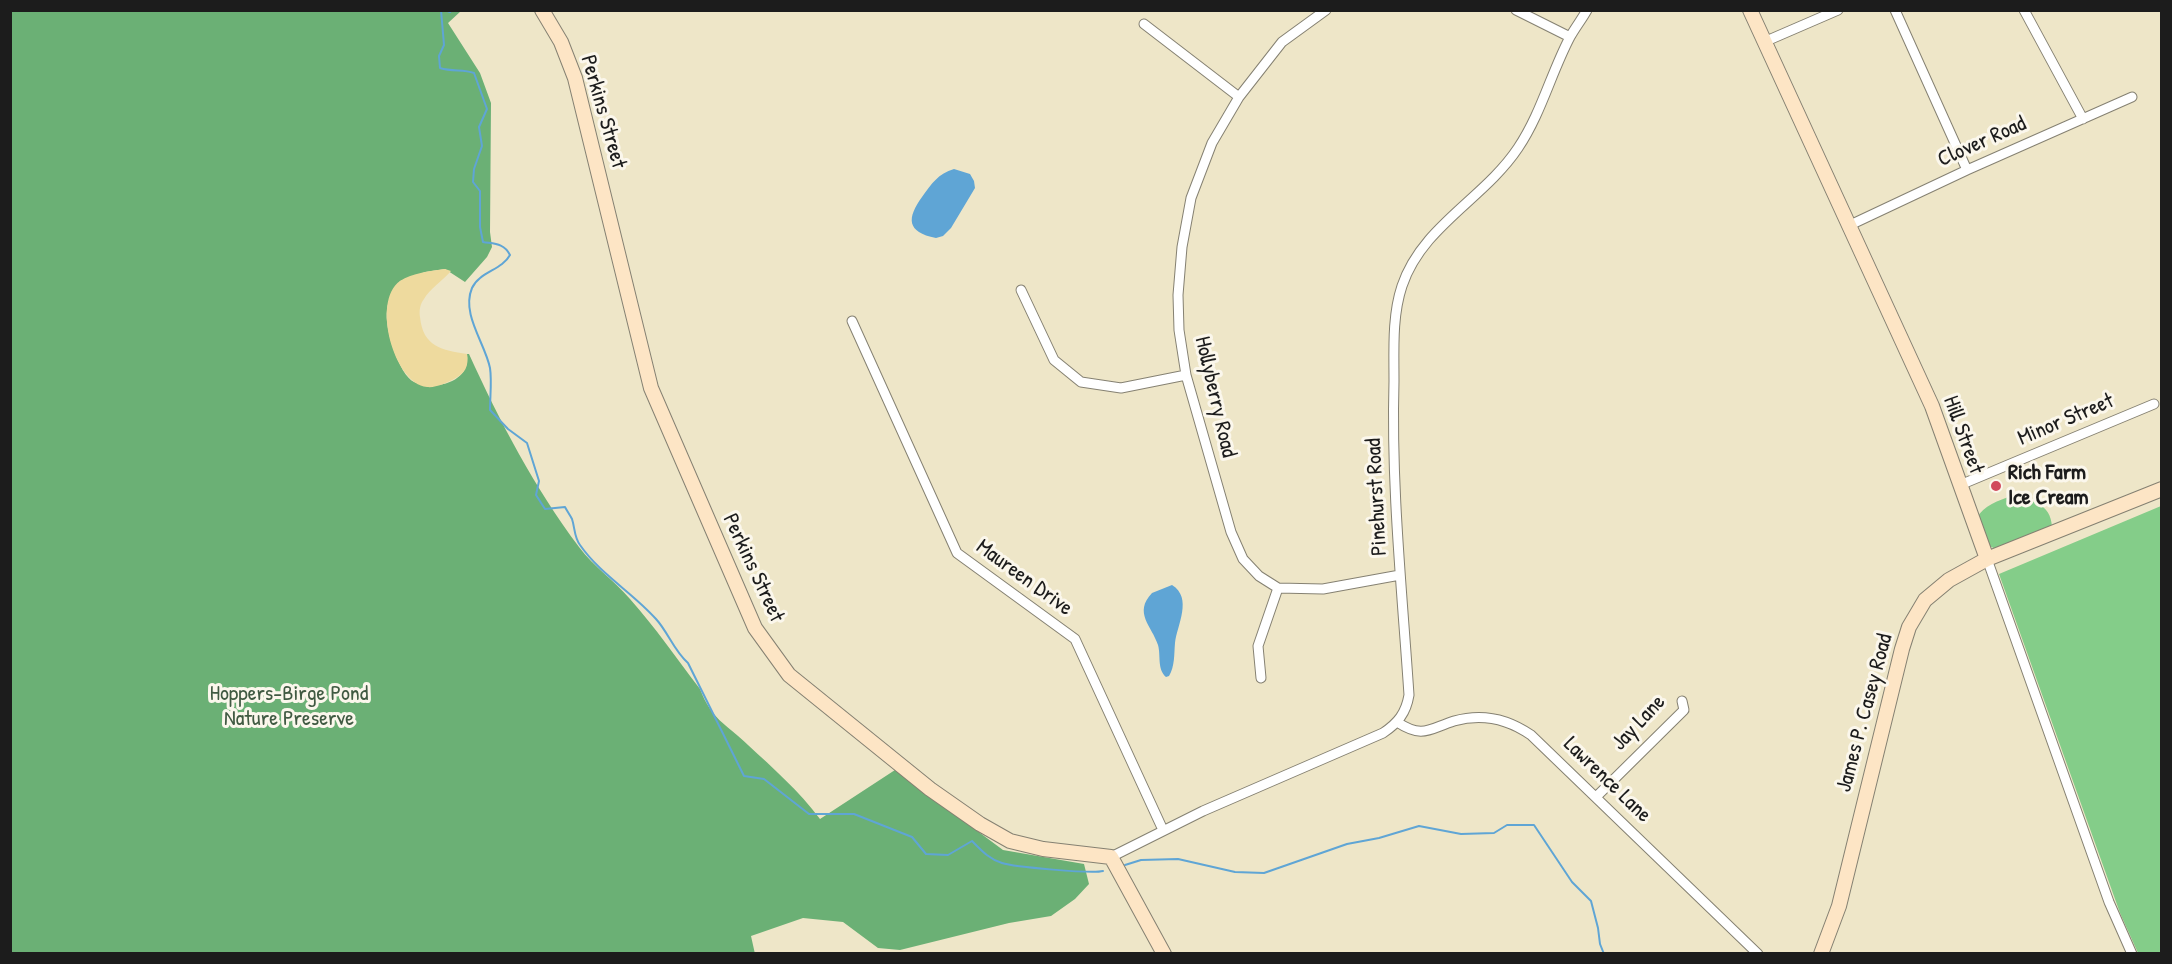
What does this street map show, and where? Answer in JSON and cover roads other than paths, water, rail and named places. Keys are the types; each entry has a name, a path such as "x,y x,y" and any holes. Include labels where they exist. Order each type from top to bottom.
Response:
{"street":[{"name":"Perkins Street","path":"542,10 561,42 578,87 651,388 755,628 789,675 930,789 980,824 1010,841 1051,850 1111,858"},
{"name":"Hollyberry Road","path":"1278,588 1259,576 1243,559 1230,532 1186,375 1179,330 1178,295 1182,247 1191,198 1212,143 1239,97 1282,42 1326,10"},
{"path":"1516,10 1570,37"},
{"name":"Pinehurst Road","path":"1397,722 1407,707 1409,695 1392,430 1395,329 1402,286 1414,259 1435,233 1497,176 1518,148 1533,123 1570,37 1587,10"},
{"name":"Hill Street","path":"1750,10 1932,406 2109,902 2132,954"},
{"path":"1764,42 1838,10"},
{"path":"1895,10 1967,170"},
{"path":"2024,10 2083,119"},
{"path":"1144,24 1239,97"},
{"name":"Clover Road","path":"1848,226 1967,170 2132,98"},
{"path":"1021,290 1054,360 1081,382 1121,388 1186,375"},
{"name":"Maureen Drive","path":"852,321 957,553 1075,639 1163,830"},
{"name":"Minor Street","path":"1960,485 2154,404"},
{"name":"James P. Casey Road","path":"1821,954 1839,906 1888,699 1909,627 1925,600 1949,580 1987,559 2162,489"},
{"path":"1261,678 1258,646 1278,588 1323,589 1400,575"},
{"name":"Jay Lane","path":"1596,797 1684,710 1682,701"},
{"name":"Lawrence Lane","path":"1397,722 1410,731 1425,732 1454,721 1491,718 1506,721 1531,735 1758,954"},
{"path":"1164,954 1111,858 1163,830 1234,797 1383,733 1397,722"}],"water":[{"path":"954,169 970,174 975,188 951,228 943,236 936,238 919,232 912,223 917,205 936,180"},
{"path":"1172,585 1178,590 1183,604 1174,660 1169,676 1166,677 1161,670 1158,645 1146,619 1144,607 1152,593"}],"waterway":[{"path":"441,10 444,45 439,56 440,68 474,73 487,109 479,127 482,146 474,169 473,182 480,191 480,227 483,242 502,246 510,255 502,264 475,283 469,298 469,308 490,368 490,410 508,429 527,443 539,481 536,495 545,509 565,507 572,519 578,542 588,555 656,619 688,663 744,776 764,779 809,814 854,814 912,837 926,854 948,855 972,841 989,857 1002,863 1053,870 1103,871"},
{"path":"445,10 450,12 452,10"},
{"path":"1125,865 1141,860 1178,859 1235,872 1264,873 1347,844 1379,838 1419,826 1461,834 1494,833 1507,825 1534,825 1572,882 1591,901 1604,954"}],"place":[{"name":"Rich Farm Ice Cream","path":"1996,486"}],"park label":[{"name":"Hoppers-Birge Pond Nature Preserve","path":"289,706"}]}
